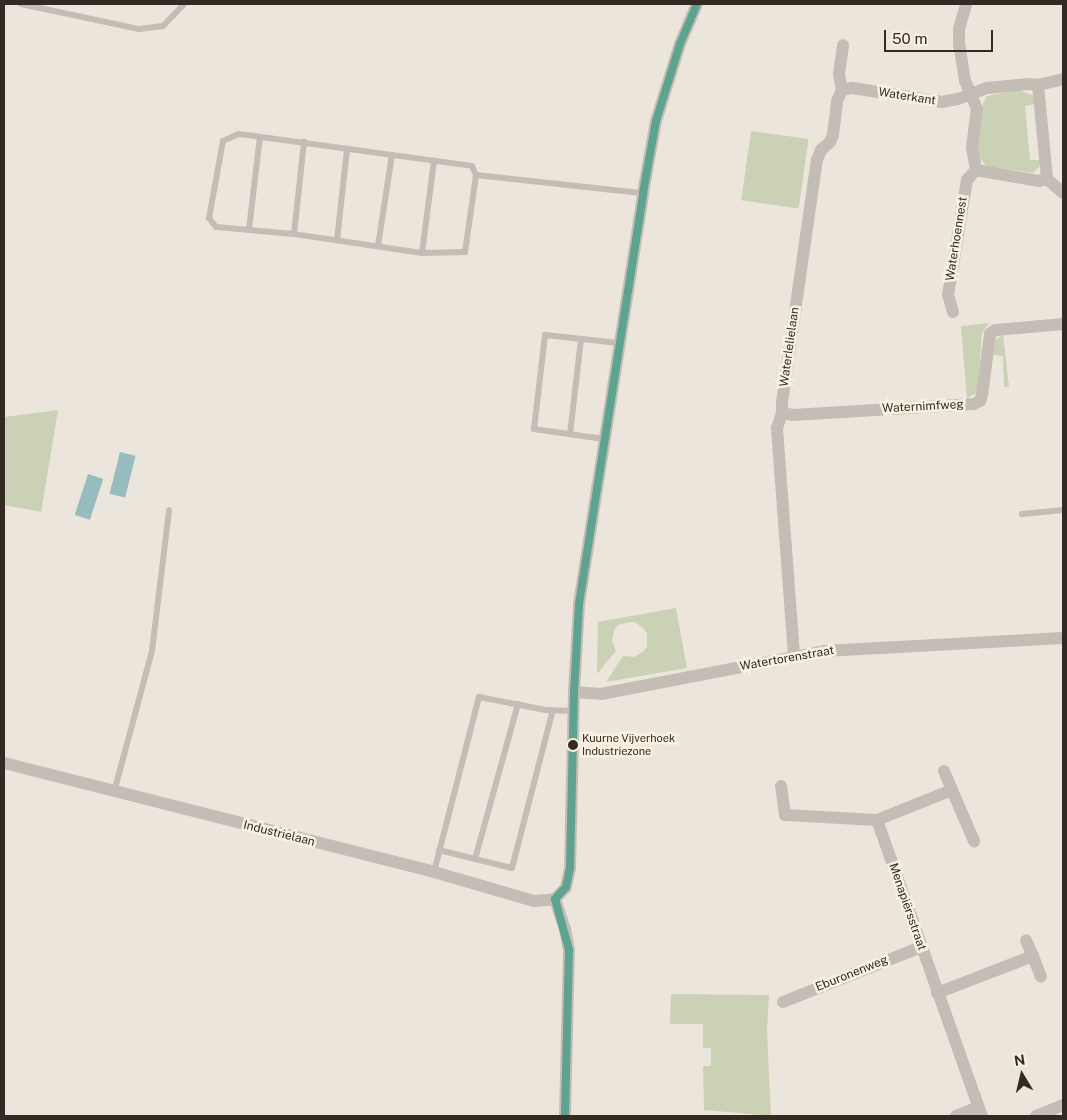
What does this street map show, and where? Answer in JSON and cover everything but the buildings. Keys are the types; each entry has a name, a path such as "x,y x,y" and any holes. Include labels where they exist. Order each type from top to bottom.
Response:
{"street":[{"path":"565,1116 569,950 565,929 555,899 566,887 570,868 573,711 579,604 619,343 656,121 680,44 697,4"},
{"path":"966,4 959,29 959,45 965,81 978,109 972,148 976,170 1039,181 1047,179"},
{"name":"Waterlelielaan","path":"794,656 777,428 782,413 782,402 817,160 821,150 830,142 833,135 837,101 842,90 839,74 843,45"},
{"path":"972,93 987,88 1029,84 1038,86 1063,78"},
{"path":"1038,86 1047,179 1063,193"},
{"name":"Waterkant","path":"842,90 852,88 942,102 958,99 972,93"},
{"name":"Waterhoennest","path":"953,312 948,296 952,267 968,180 976,170"},
{"name":"Waternimfweg","path":"782,413 793,415 974,404 980,401 982,395 990,334 996,330 1063,324"},
{"name":"Watertorenstraat","path":"574,692 601,694 824,651 1063,638"},
{"name":"Industrielaan","path":"4,763 434,872 534,901 555,899"},
{"path":"944,771 974,841"},
{"path":"781,786 785,815 877,820 952,790"},
{"name":"Menapiërsstraat","path":"877,820 980,1112"},
{"path":"1026,940 1041,977"},
{"name":"Eburonenweg","path":"783,1002 921,947"},
{"path":"937,993 1033,956"},
{"path":"1036,1116 1063,1105"},
{"path":"956,1116 980,1112"}],"lane":[{"path":"21,4 138,29 163,26 184,4"},
{"path":"239,134 304,142 472,166 476,176 466,252 422,253 294,234 216,226 209,218 223,141 239,134"},
{"path":"249,229 260,137"},
{"path":"294,234 304,142"},
{"path":"337,240 347,149"},
{"path":"378,246 392,155"},
{"path":"422,253 434,160"},
{"path":"476,176 643,193"},
{"path":"604,439 534,429 545,335 619,343"},
{"path":"570,434 581,339"},
{"path":"114,792 152,651 169,510"},
{"path":"1022,514 1063,510"},
{"path":"434,872 479,696 553,710 573,711"},
{"path":"475,859 518,704"},
{"path":"439,850 512,868 553,710"}],"green space":[{"path":"1018,90 1033,95 1036,104 1025,106 1030,160 1041,160 1039,167 1033,173 986,166 978,155 977,147 983,104 987,96"},
{"path":"751,131 808,139 799,208 741,200"},
{"path":"989,323 982,333 978,387 976,393 967,398 961,326"},
{"path":"1003,335 1009,387 1004,387 1003,356 993,355 995,340"},
{"path":"58,410 41,512 4,505 4,417"},
{"path":"676,608 687,668 606,682 623,656 634,657 644,651 647,646 647,634 644,629 635,622 629,622 618,625 614,630 612,641 616,651 597,674 598,622"},
{"path":"671,994 769,995 767,1031 771,1116 704,1110 703,1066 711,1066 711,1048 703,1048 703,1024 670,1024"}],"water":[{"path":"120,452 136,456 125,498 110,494"},
{"path":"88,474 103,479 90,520 75,515"}],"transit line":[{"path":"555,899 566,887 570,868 574,692 579,604 643,193 656,121 680,44 697,4"},
{"path":"555,899 569,950 565,1116"}],"place":[{"name":"Kuurne Vijverhoek Industriezone","path":"573,745"}]}
